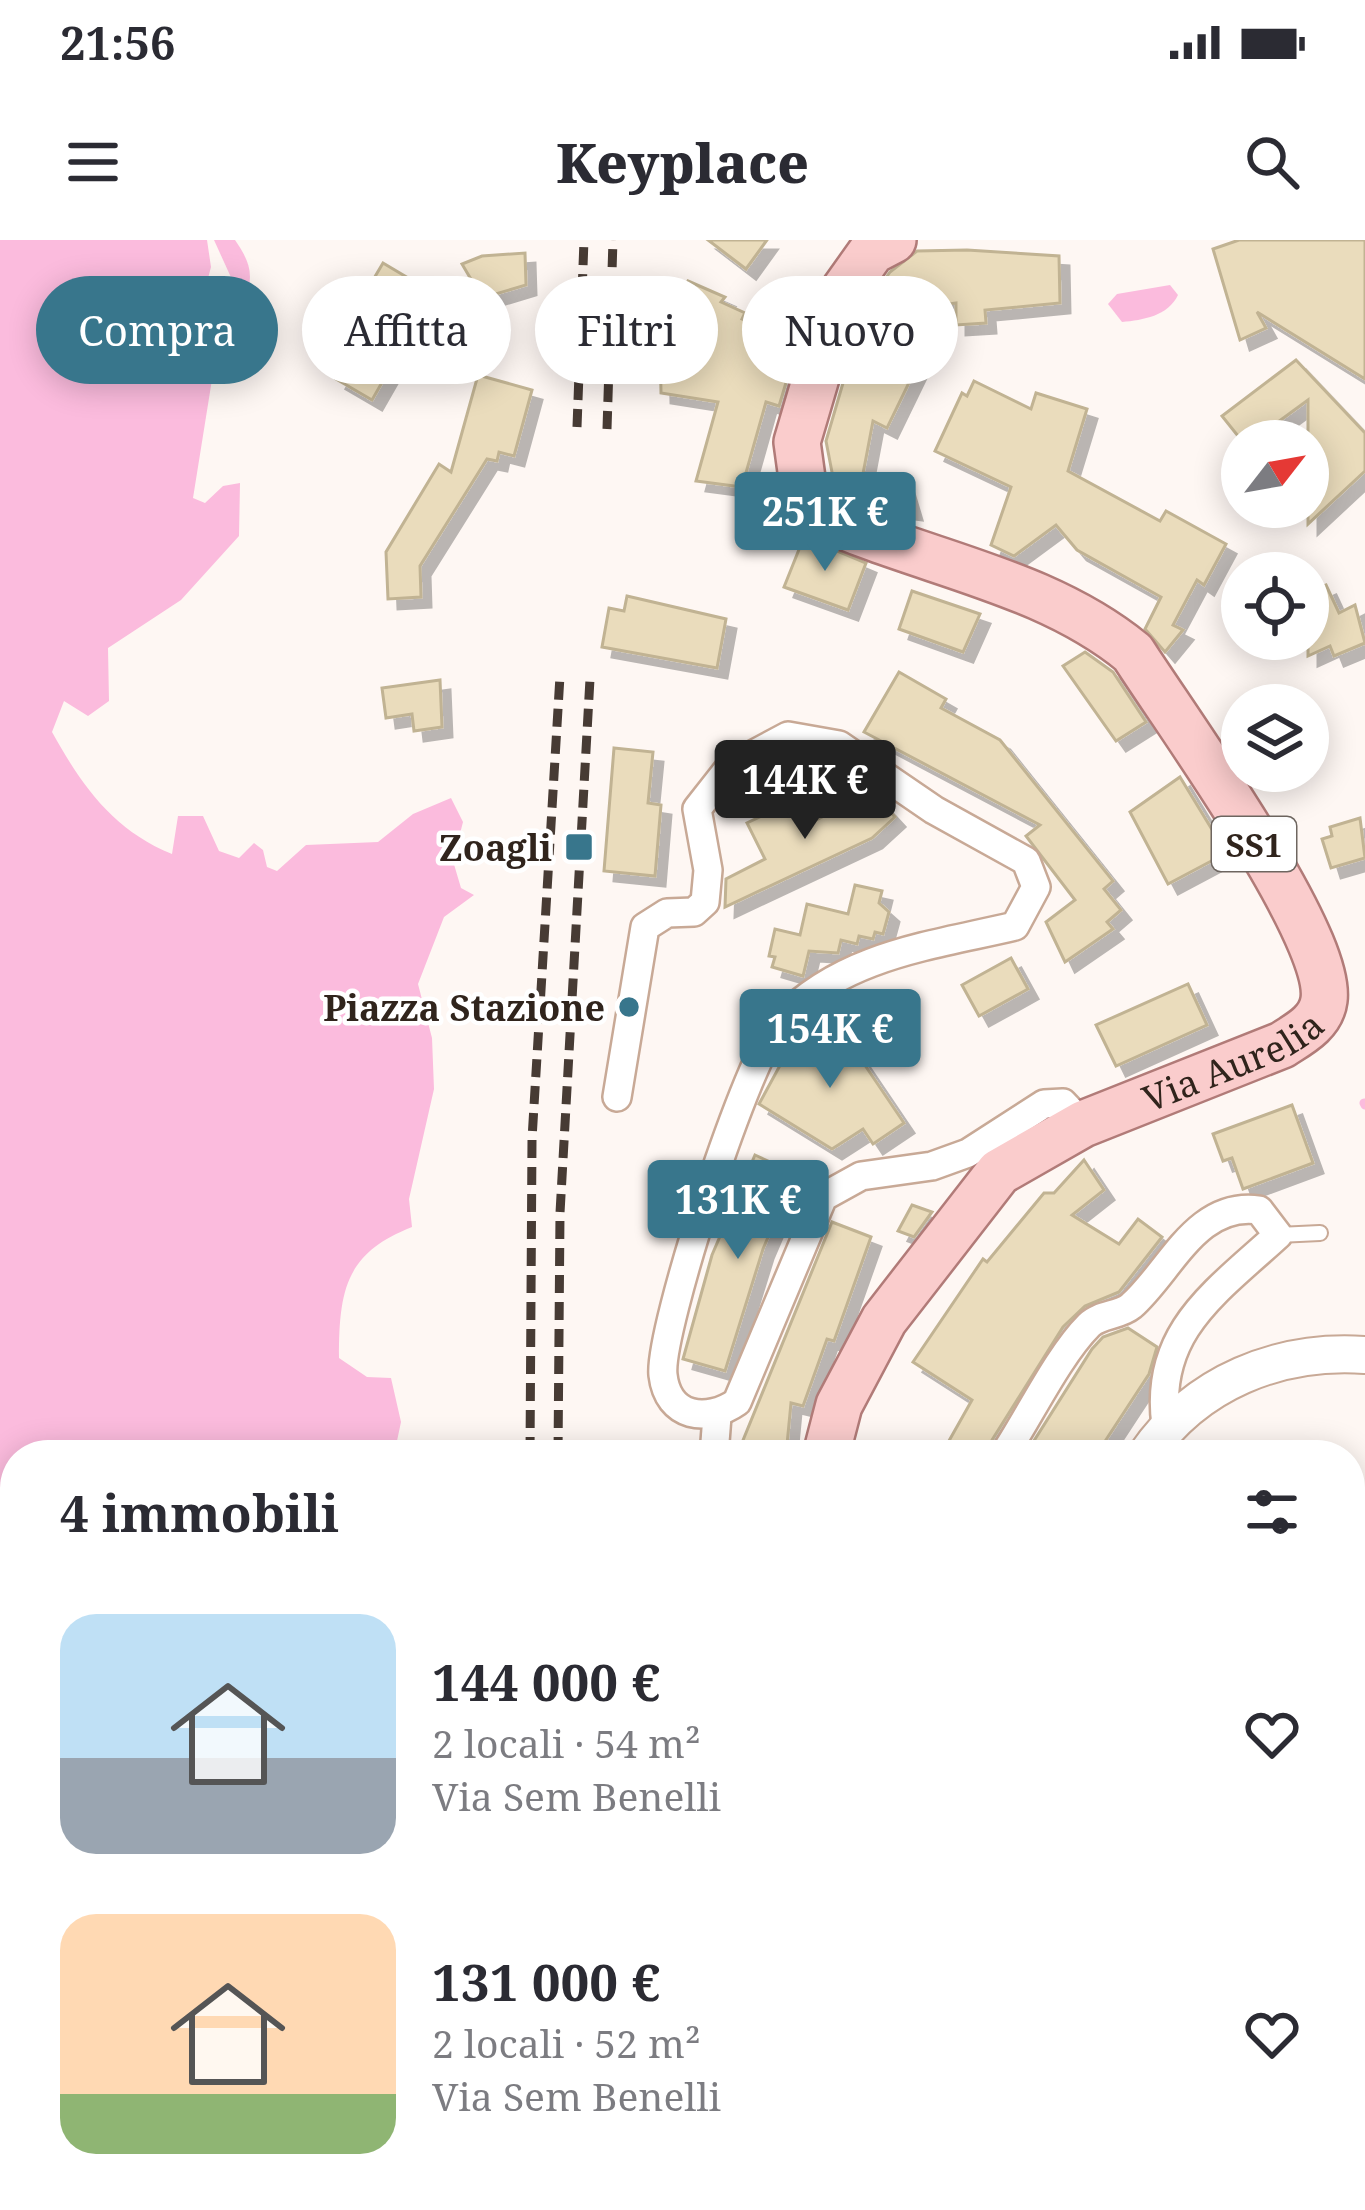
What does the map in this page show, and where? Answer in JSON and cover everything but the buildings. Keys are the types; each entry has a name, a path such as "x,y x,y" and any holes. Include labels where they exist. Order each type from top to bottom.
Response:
{"main road":[{"name":"Via Aurelia","path":"830,1440 839,1406 884,1320 999,1172 1083,1124 1282,1045 1310,1028 1324,1001 1321,975 1298,913 1133,653 1104,629 1058,606 818,515 804,493 796,442 840,296 872,251 893,240"}],"street":[{"path":"617,1097 645,927 667,913 694,912 705,902 708,870 697,809 730,767 788,736 839,745 934,810 1026,861 1036,887 1015,926 856,964 778,1023 734,1111 668,1336 663,1377 679,1408 693,1416 717,1416 736,1402 824,1197 861,1176 932,1166 968,1154 1044,1104 1063,1103 1083,1124"},
{"path":"1014,1440 1091,1322 1124,1312 1198,1231 1234,1209 1259,1210 1278,1235 1190,1320 1161,1387 1156,1440"},
{"path":"1156,1440 1216,1387 1288,1356 1365,1355"},
{"path":"715,1440 717,1416"}],"lane":[{"path":"1278,1235 1319,1233"}],"shaded area":[{"path":"0,240 207,240 209,276 36,276 36,384 211,384 193,498 205,503 223,486 240,483 239,536 181,600 108,648 109,701 88,716 64,701 52,732 88,788 116,819 172,854 178,816 203,816 219,851 239,858 254,843 263,850 267,867 277,871 306,845 378,842 413,814 451,798 463,822 453,861 461,888 474,895 444,917 418,984 432,1038 434,1089 409,1199 412,1227 390,1237 360,1262 341,1312 339,1358 367,1377 391,1378 401,1422 397,1440 0,1440"},
{"path":"214,240 235,240 244,254 250,276 230,276"},
{"path":"1170,285 1178,295 1174,302 1146,318 1122,322 1108,304 1117,294"}],"railway":[{"path":"577,427 584,240"},
{"path":"607,429 613,240"},
{"path":"530,1440 532,1139 560,676"},
{"path":"558,1440 560,1213 590,679"}],"place":[{"name":"Zoagli","path":"579,847"},
{"name":"Piazza Stazione","path":"629,1007"}]}
